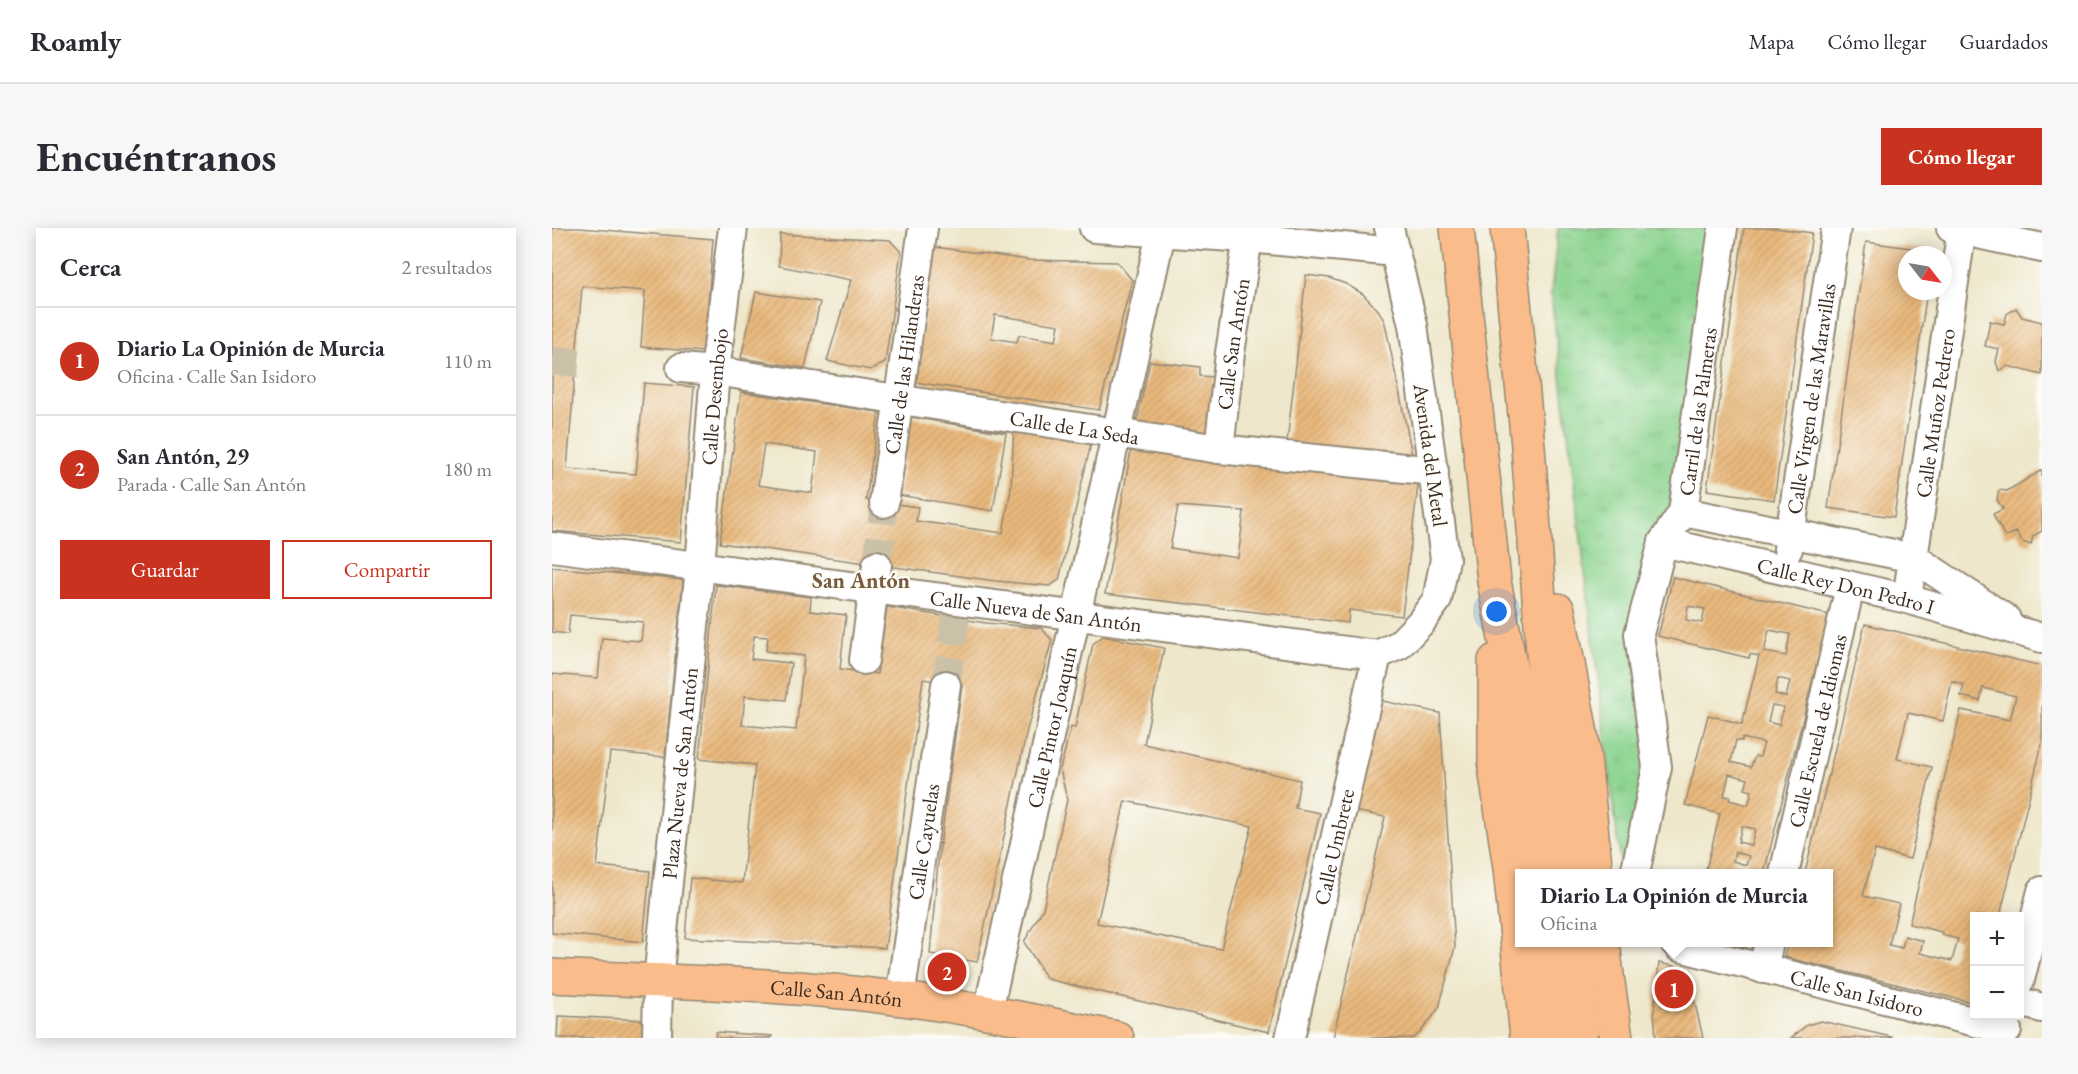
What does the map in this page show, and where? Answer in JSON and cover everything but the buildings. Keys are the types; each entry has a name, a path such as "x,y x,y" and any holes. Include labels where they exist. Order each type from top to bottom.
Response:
{"main road":[{"path":"1457,228 1494,581 1524,737 1540,869"},
{"path":"1507,228 1528,446 1549,736 1565,869"},
{"path":"1528,446 1582,739 1596,869"},
{"path":"1494,581 1495,767 1515,918"},
{"path":"1518,947 1527,1038"},
{"path":"1549,947 1570,1028 1573,947"},
{"path":"1604,947 1616,1038"},
{"name":"Calle San Antón","path":"552,976 808,990 900,998 988,1011 1117,1038"}],"street":[{"name":"Calle Desembojo","path":"700,567 715,371 733,228"},
{"name":"Calle de las Hilanderas","path":"884,503 923,228"},
{"path":"1094,228 1248,238 1392,240"},
{"name":"Carril de las Palmeras","path":"1636,869 1657,767 1640,633 1663,542 1683,512 1723,228"},
{"name":"Calle Virgen de las Maravillas","path":"1784,572 1836,228"},
{"path":"1958,229 2042,248"},
{"name":"Calle Muñoz Pedrero","path":"1907,599 1958,229"},
{"name":"Calle Pintor Joaquín","path":"988,1011 1161,233"},
{"name":"Calle San Antón","path":"1219,448 1230,353 1248,238"},
{"name":"Avenida del Metal","path":"1377,655 1399,645 1421,622 1437,600 1445,559 1413,326 1392,240"},
{"name":"Calle de La Seda","path":"681,368 715,371 1219,448 1434,471"},
{"name":"Calle Rey Don Pedro I","path":"1683,512 1914,558 2035,636"},
{"name":"Calle Rey Don Pedro I","path":"1663,542 1907,599 2035,636"},
{"name":"Calle Nueva de San Antón","path":"552,548 700,567 875,577 1076,616 1377,655"},
{"name":"Plaza Nueva de San Antón","path":"657,1038 658,981 700,567"},
{"path":"864,660 875,577"},
{"name":"Calle Escuela de Idiomas","path":"1785,869 1850,587"},
{"name":"Calle Umbrete","path":"1290,1038 1377,655"},
{"name":"Calle Cayuelas","path":"900,998 946,685"},
{"path":"2023,966 2042,891"},
{"path":"1607,976 1616,947"},
{"name":"Calle San Isidoro","path":"1679,947 1766,956 2007,1028"},
{"path":"2024,1003 2042,1008"}],"green space":[{"path":"1558,228 1723,228 1683,512 1639,633 1657,767 1625,869 1623,869 1620,858 1551,294"}],"tunnel":[{"path":"552,361 579,363"},
{"path":"877,565 884,503"},
{"path":"946,685 958,601"}],"place":[{"name":"San Antón, 29","path":"947,972"},
{"name":"Diario La Opinión de Murcia","path":"1674,989"}],"district":[{"name":"San Antón","path":"861,580"}]}
